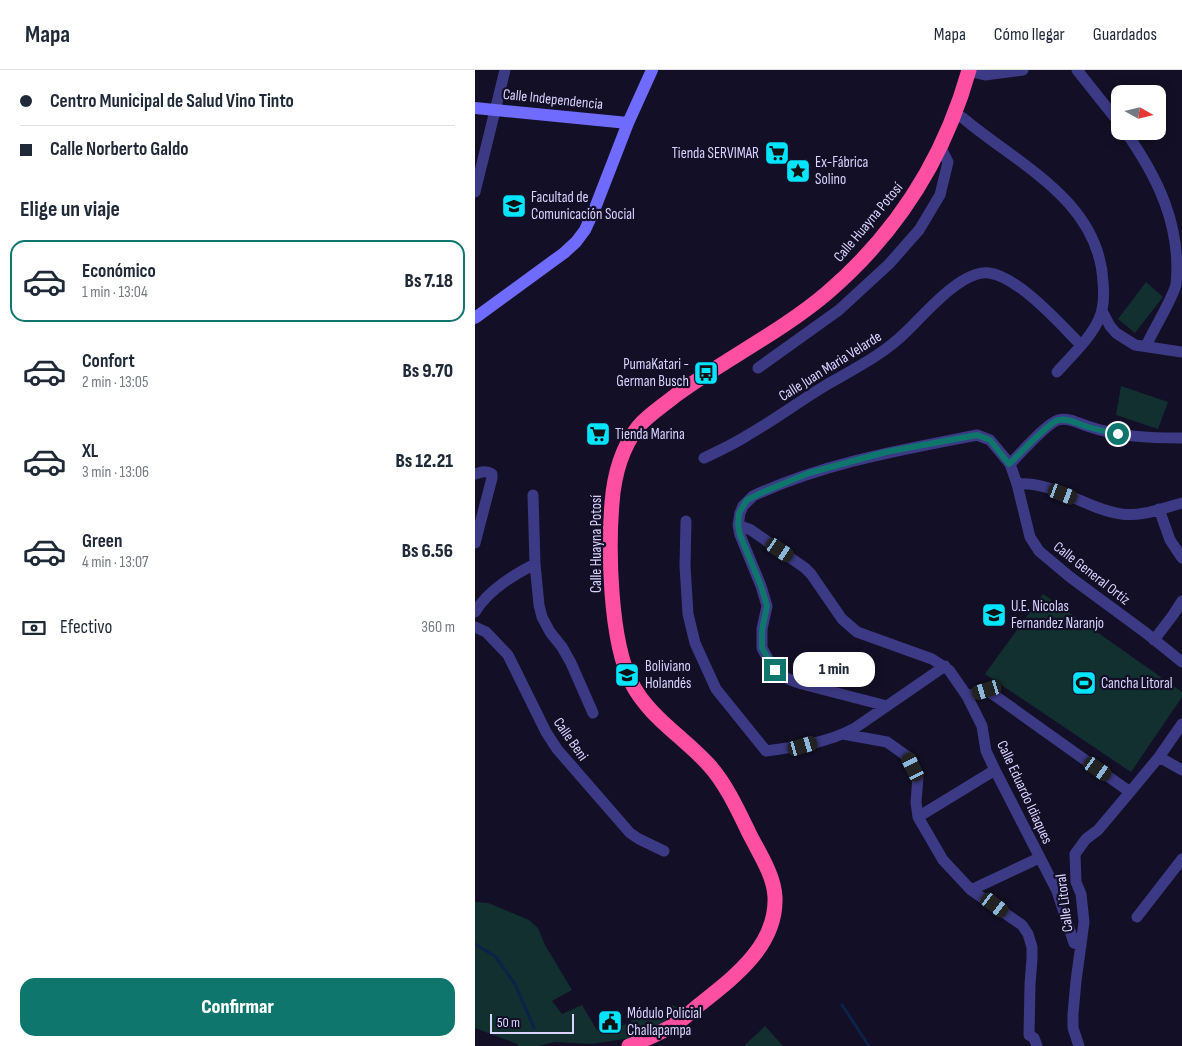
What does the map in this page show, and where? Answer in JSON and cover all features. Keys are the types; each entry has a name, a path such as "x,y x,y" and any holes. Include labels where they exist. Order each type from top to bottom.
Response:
{"highway":[{"name":"Calle Huayna Potosí","path":"629,1046 680,1021 721,988 745,965 758,951 766,937 771,924 775,897 773,884 765,864 741,817 710,765 650,710 639,696 626,672 621,657 615,613 611,556 612,505 618,466 639,425 658,409 706,373 755,344 825,294 865,258 903,212 923,181 941,148 955,114 969,71"}],"main road":[{"path":"475,318 564,254 585,230 628,123 652,70"},
{"name":"Calle Independencia","path":"475,108 628,123"}],"street":[{"path":"475,192 505,70"},
{"path":"969,71 985,75 1023,70"},
{"path":"1077,70 1111,113"},
{"path":"955,114 1038,173 1075,210 1090,233 1101,262 1103,286 1102,311 1093,330 1057,372"},
{"path":"1131,140 1156,175 1166,194 1175,214 1180,234 1180,261 1177,283 1146,346"},
{"path":"758,368 839,310 889,264 919,230 940,195 949,162 941,148"},
{"name":"Calle Juan Maria Velarde","path":"704,458 749,435 828,384 864,365 873,357 885,351 943,294 979,274 989,273 1009,281 1024,291 1081,345"},
{"path":"1102,311 1116,333 1135,345 1182,352"},
{"path":"1009,464 1044,430 1060,420 1072,420 1088,427 1133,438 1182,438"},
{"name":"Calle General Ortiz","path":"738,525 739,513 753,496 809,473 886,452 977,435 990,440 1009,464 1017,484 1031,537 1039,551 1070,577 1182,662"},
{"path":"475,474 483,471 492,474 475,543"},
{"path":"1017,484 1033,484 1103,510 1123,514 1141,514 1182,503"},
{"path":"533,495 535,564 539,606 542,617 571,663 593,713"},
{"path":"1159,509 1170,540 1182,558"},
{"path":"686,521 685,566 688,614 695,643 716,689 766,751 803,746 843,734 945,666"},
{"path":"738,525 767,606 762,630 762,648 775,670 788,679 802,684 887,706"},
{"name":"Calle Eduardo Idiaques","path":"738,525 751,530 805,568 842,619 857,632 926,657 945,666 954,676 967,696 981,726 986,751 995,770 1057,891 1074,943 1081,946"},
{"path":"475,612 493,592 512,576 535,564"},
{"path":"1154,640 1182,601"},
{"name":"Calle Beni","path":"475,627 486,632 508,655 546,732 568,763 630,832 639,840 663,851"},
{"path":"967,696 987,690 1130,792"},
{"name":"Calle Litoral","path":"1079,1046 1073,1028 1073,1014 1085,922 1081,894 1076,882 1075,854 1086,840 1098,830 1159,757 1182,724"},
{"path":"843,734 887,742 908,756 918,777 916,802 918,817 943,860 971,890 1022,925 1028,934 1032,960 1029,1035 1037,1046"},
{"path":"1159,757 1182,770"},
{"path":"918,817 995,770"},
{"path":"971,890 1039,858"},
{"path":"1137,917 1182,859"}],"green space":[{"path":"1146,282 1163,297 1135,333 1118,319"},
{"path":"1121,386 1168,402 1158,429 1116,415"},
{"name":"Cancha Litoral","path":"1043,594 1182,692 1182,697 1131,772 985,674"},
{"path":"475,902 488,903 529,920 538,928 545,945 572,990 552,1001 562,1014 582,1005 597,1030 624,1025 643,1014 647,1018 673,1005 680,1010 655,1028 631,1038 591,1044 555,1042 538,1046 518,1046 475,1028"},
{"path":"765,1026 783,1046 744,1046"}],"waterway":[{"path":"475,944 495,956 515,984 534,1028"},
{"path":"842,1005 869,1046"}],"place":[{"name":"Tienda SERVIMAR","path":"777,153"},
{"name":"Ex-Fábrica Solino","path":"798,171"},
{"name":"Facultad de Comunicación Social","path":"514,206"},
{"name":"PumaKatari - German Busch","path":"706,373"},
{"name":"Tienda Marina","path":"598,434"},
{"name":"U.E. Nicolas Fernandez Naranjo","path":"994,615"},
{"name":"Boliviano Holandés","path":"627,675"},
{"name":"Cancha Litoral","path":"1084,683"},
{"name":"Módulo Policial Challapampa","path":"610,1022"}],"route":[{"path":"775,670 762,648 762,630 767,606 738,525 739,513 747,500 809,473 886,452 977,435 981,435 995,444 1009,464 1044,430 1060,420 1072,420 1088,427 1118,434"}]}
